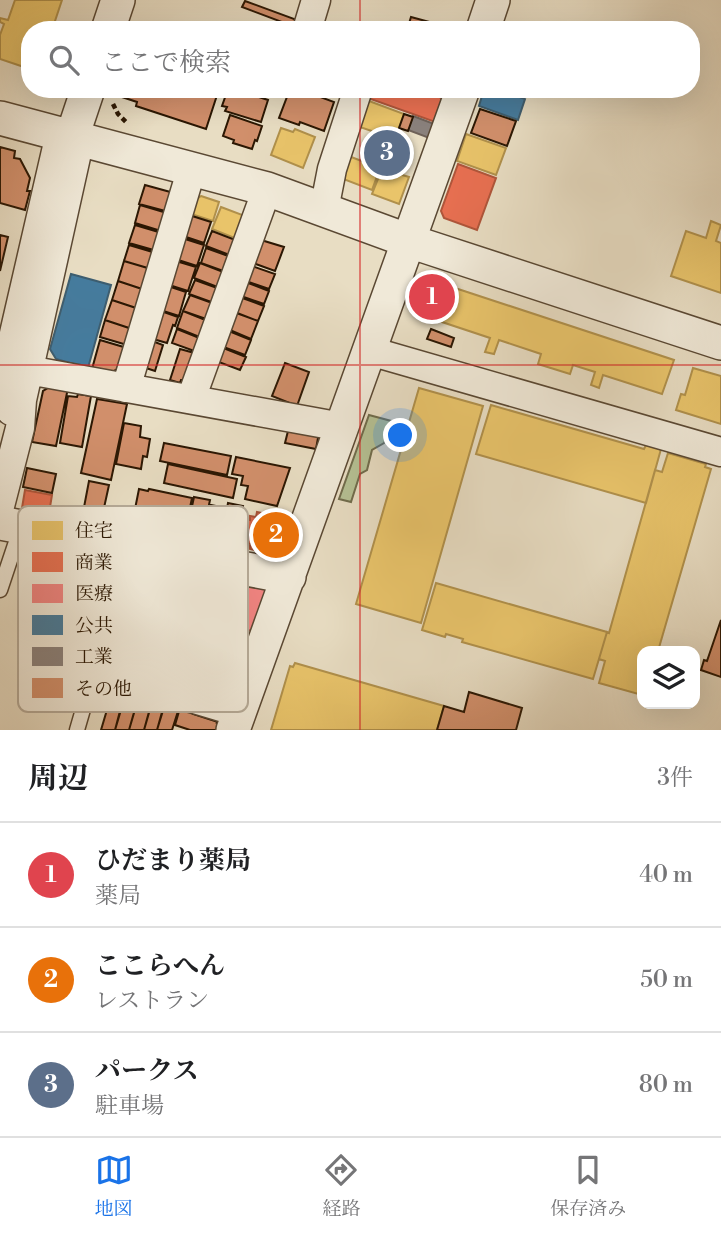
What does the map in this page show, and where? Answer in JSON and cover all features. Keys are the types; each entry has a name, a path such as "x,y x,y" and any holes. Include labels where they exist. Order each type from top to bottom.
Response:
{"street":[{"path":"111,21 118,0"},
{"path":"310,21 316,0"},
{"path":"486,21 493,0"},
{"path":"0,472 12,423 7,364 71,137 85,98"},
{"path":"324,210 332,169 355,98"},
{"path":"248,689 409,241 455,98"},
{"path":"0,118 267,189 409,241 721,343"},
{"path":"7,518 22,400 71,137"},
{"path":"126,388 192,168"},
{"path":"191,399 267,189"},
{"path":"370,351 721,452"},
{"path":"28,370 342,427"},
{"path":"248,569 289,577"}],"lane":[{"path":"0,590 7,518"},
{"path":"77,730 82,712"},
{"path":"197,712 235,725"}],"green space":[{"path":"369,415 395,422 384,443 372,450 367,470 360,474 351,502 339,499"}],"building: 住宅":[{"path":"15,0 62,0 55,21 21,21 21,66 0,59 0,35 4,24 0,22 0,18 8,20"},
{"path":"369,101 404,114 395,139 354,125"},
{"path":"281,128 293,132 295,129 315,137 303,168 271,155"},
{"path":"466,134 506,148 496,175 457,161"},
{"path":"346,155 380,168 372,190 338,177"},
{"path":"382,169 409,177 399,204 372,194"},
{"path":"201,196 219,202 213,221 188,213 191,203"},
{"path":"221,207 245,216 237,239 212,229"},
{"path":"711,221 721,225 716,241 721,243 721,293 671,276 686,231 706,238"},
{"path":"455,288 674,360 662,394 603,375 599,388 591,385 595,372 573,365 570,374 538,364 541,354 499,340 494,354 485,352 490,338 442,322"},
{"path":"693,368 721,376 721,424 676,410 681,394 685,395"},
{"path":"419,388 483,406 421,623 356,604"},
{"path":"491,405 644,449 646,445 661,449 646,503 476,454"},
{"path":"668,453 706,464 705,467 711,469 659,646 637,646 637,694 599,683 605,661 599,659 607,632 609,633 655,470 662,472"},
{"path":"436,583 607,632 593,679 462,642 463,639 446,634 445,637 422,630"},
{"path":"295,663 444,706 437,730 271,730 290,666 293,667"}],"building: 商業":[{"path":"368,98 441,98 444,107 438,123"},
{"path":"458,164 496,178 477,230 444,218 441,211"},
{"path":"426,276 448,284 437,318 417,312 419,306 408,302 416,279 424,282"},
{"path":"25,490 52,495 50,506 22,506"},
{"path":"257,512 276,516 276,520 281,522 280,526 286,527 283,546 270,548 269,553 250,549 248,520 250,516 256,517"}],"building: 医療":[{"path":"248,583 264,586 268,594 255,632 248,630"}],"building: 公共":[{"path":"481,98 525,99 518,120 479,106"},
{"path":"71,274 111,285 88,368 56,359 50,349"}],"building: 工業":[{"path":"413,116 437,125 432,139 408,130"}],"building: その他":[{"path":"245,1 297,20 279,21 242,7"},
{"path":"411,17 426,21 410,21"},
{"path":"125,98 216,98 206,129 136,106 137,102"},
{"path":"225,98 268,100 261,122 225,111 227,107 222,106"},
{"path":"287,98 323,98 334,102 324,131 279,118"},
{"path":"480,109 516,121 507,146 471,133"},
{"path":"404,114 413,117 408,131 399,128"},
{"path":"230,115 262,126 252,149 233,143 234,140 223,136"},
{"path":"0,147 15,151 14,158 20,159 30,178 25,210 0,203"},
{"path":"145,185 174,193 169,212 139,204"},
{"path":"140,205 167,213 161,231 135,223"},
{"path":"189,215 211,222 204,243 183,236"},
{"path":"135,225 162,233 157,251 129,243"},
{"path":"212,231 238,241 232,256 206,246"},
{"path":"0,235 8,237 0,271"},
{"path":"182,238 204,245 197,266 175,259"},
{"path":"261,240 284,247 275,271 253,263"},
{"path":"129,245 156,253 151,269 124,261"},
{"path":"206,248 231,257 226,272 201,263"},
{"path":"124,261 151,269 145,290 118,281"},
{"path":"176,261 196,267 188,291 169,285"},
{"path":"200,263 226,273 220,288 194,278"},
{"path":"249,265 275,274 269,289 243,280"},
{"path":"195,280 220,289 214,303 189,294"},
{"path":"118,281 145,290 139,309 112,300"},
{"path":"243,281 269,291 264,304 238,295"},
{"path":"168,286 186,292 179,316 160,310"},
{"path":"190,295 215,304 209,320 183,311"},
{"path":"237,296 264,306 258,321 232,311"},
{"path":"112,300 139,309 132,329 105,320"},
{"path":"161,311 178,317 167,343 153,339"},
{"path":"183,311 208,321 202,338 177,328"},
{"path":"231,311 258,321 251,339 225,328"},
{"path":"105,320 132,329 127,345 100,337"},
{"path":"177,329 202,339 197,352 172,343"},
{"path":"224,329 251,340 245,355 218,345"},
{"path":"431,329 454,338 451,347 427,339"},
{"path":"100,340 127,348 119,367 112,372 92,369"},
{"path":"152,341 163,345 155,371 143,367"},
{"path":"221,347 246,357 240,370 216,361"},
{"path":"180,349 198,354 180,383 170,380"},
{"path":"285,363 309,372 297,406 272,396"},
{"path":"53,385 68,388 56,446 32,442 43,391"},
{"path":"78,394 91,396 82,447 60,443 68,396 77,397"},
{"path":"97,399 127,404 111,480 81,473"},
{"path":"124,423 141,426 140,437 150,439 147,457 143,456 141,469 116,464"},
{"path":"289,427 314,432 318,438 316,449 285,443"},
{"path":"164,443 231,456 227,475 160,461"},
{"path":"236,457 290,468 277,506 245,499 248,486 241,485 243,476 232,474"},
{"path":"168,464 237,479 233,498 164,483"},
{"path":"27,468 56,474 52,493 23,487"},
{"path":"89,481 109,485 104,506 84,506"},
{"path":"139,489 192,498 190,506 136,506"},
{"path":"194,497 210,500 209,506 192,506"},
{"path":"721,620 721,677 701,670 704,660 707,661"},
{"path":"469,692 522,708 516,730 437,730 444,706 464,712"},
{"path":"106,712 120,712 115,730 101,730"},
{"path":"120,712 134,712 129,730 115,730"},
{"path":"134,712 149,712 144,730 129,730"},
{"path":"149,712 162,712 157,730 144,730"},
{"path":"163,712 178,712 172,730 157,730"},
{"path":"179,712 194,712 193,714 223,726 222,730 190,730 175,725"}],"place":[{"name":"パークス","path":"387,153"},
{"name":"ひだまり薬局","path":"432,297"},
{"name":"ここらへん","path":"276,535"}]}
